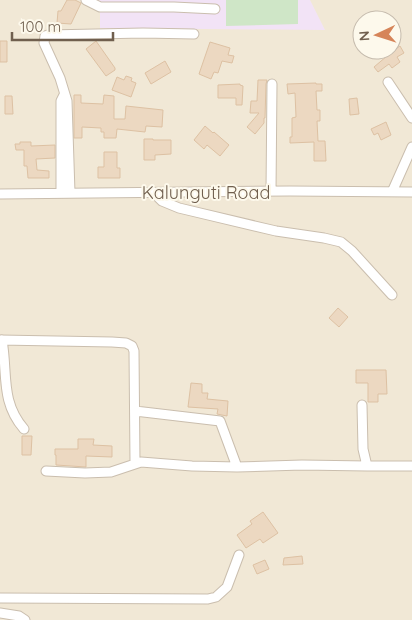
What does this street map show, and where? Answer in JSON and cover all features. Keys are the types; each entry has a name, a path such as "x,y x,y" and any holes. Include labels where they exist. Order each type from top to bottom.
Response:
{"street":[{"path":"86,0 100,7 214,9"},
{"path":"65,193 60,115 61,101 64,95 60,78 44,43 45,36 48,34 194,34"},
{"path":"388,82 412,118"},
{"path":"271,192 272,84"},
{"path":"392,192 412,147"},
{"path":"153,192 162,201 179,208 276,231 341,242 352,251 392,295"},
{"name":"Kalunguti Road","path":"0,194 412,192"},
{"path":"24,429 10,409 5,390 4,354 1,340 126,343 132,346 134,351 135,464"},
{"path":"362,405 363,449 367,466"},
{"path":"136,411 220,421 237,467"},
{"path":"46,471 111,472 141,462 237,467 302,465 412,466"},
{"path":"0,598 208,599 216,597 227,587 239,555"},
{"path":"0,613 20,616 24,620"}],"shaded area":[{"path":"0,0 412,0 412,620 0,620"},
{"path":"95,0 310,0 325,30 100,28 100,3"}],"green space":[{"path":"226,0 298,0 298,24 226,26"}],"building":[{"path":"67,0 75,0 81,3 71,24 57,23 58,11 61,11"},
{"path":"0,41 7,41 7,62 0,62"},
{"path":"96,41 115,68 106,76 86,49"},
{"path":"210,42 230,48 228,55 234,56 232,63 222,61 218,73 214,72 211,79 199,74"},
{"path":"382,60 399,60 400,62 392,68 389,64 378,72 374,67"},
{"path":"165,61 171,72 151,84 145,73"},
{"path":"126,76 132,78 131,81 136,83 131,97 112,90 117,77 124,80"},
{"path":"258,80 267,80 265,118 264,123 255,134 247,127 259,113 250,113 251,101 257,101"},
{"path":"240,84 243,86 242,105 236,105 236,98 218,98 218,85"},
{"path":"287,84 322,84 322,91 316,91 317,110 320,110 320,121 317,121 318,141 325,141 326,161 314,161 314,142 290,143 290,137 292,137 292,118 296,117 295,93 288,94"},
{"path":"74,95 81,95 81,103 103,104 104,95 114,96 114,119 125,119 126,106 163,110 162,127 146,126 145,132 117,129 116,138 104,138 104,132 101,132 101,128 82,127 82,138 74,138"},
{"path":"5,96 12,96 13,114 5,114"},
{"path":"357,98 359,114 350,115 349,99"},
{"path":"386,122 391,135 381,140 378,133 374,135 371,129"},
{"path":"205,126 229,145 220,156 207,145 204,149 194,140"},
{"path":"144,139 171,140 171,154 155,155 155,160 144,160"},
{"path":"20,142 31,142 31,146 55,145 55,158 36,159 37,170 49,171 49,178 28,178 27,166 24,166 24,150 16,150 15,144 20,144"},
{"path":"104,152 117,152 117,168 120,168 120,178 98,178 98,167 104,167"},
{"path":"338,308 348,317 339,327 329,318"},
{"path":"356,370 386,370 387,394 378,394 378,402 368,402 368,383 356,383"},
{"path":"191,383 202,384 202,393 208,393 207,399 228,401 227,416 217,414 218,409 188,407"},
{"path":"22,436 32,436 31,455 22,455"},
{"path":"78,439 94,439 93,445 112,446 112,457 86,456 86,467 56,465 55,449 78,449"},
{"path":"263,512 278,533 263,543 260,539 246,548 237,535 252,524 250,521"},
{"path":"302,556 303,564 283,565 284,558"},
{"path":"265,560 269,569 257,574 253,565"}]}
